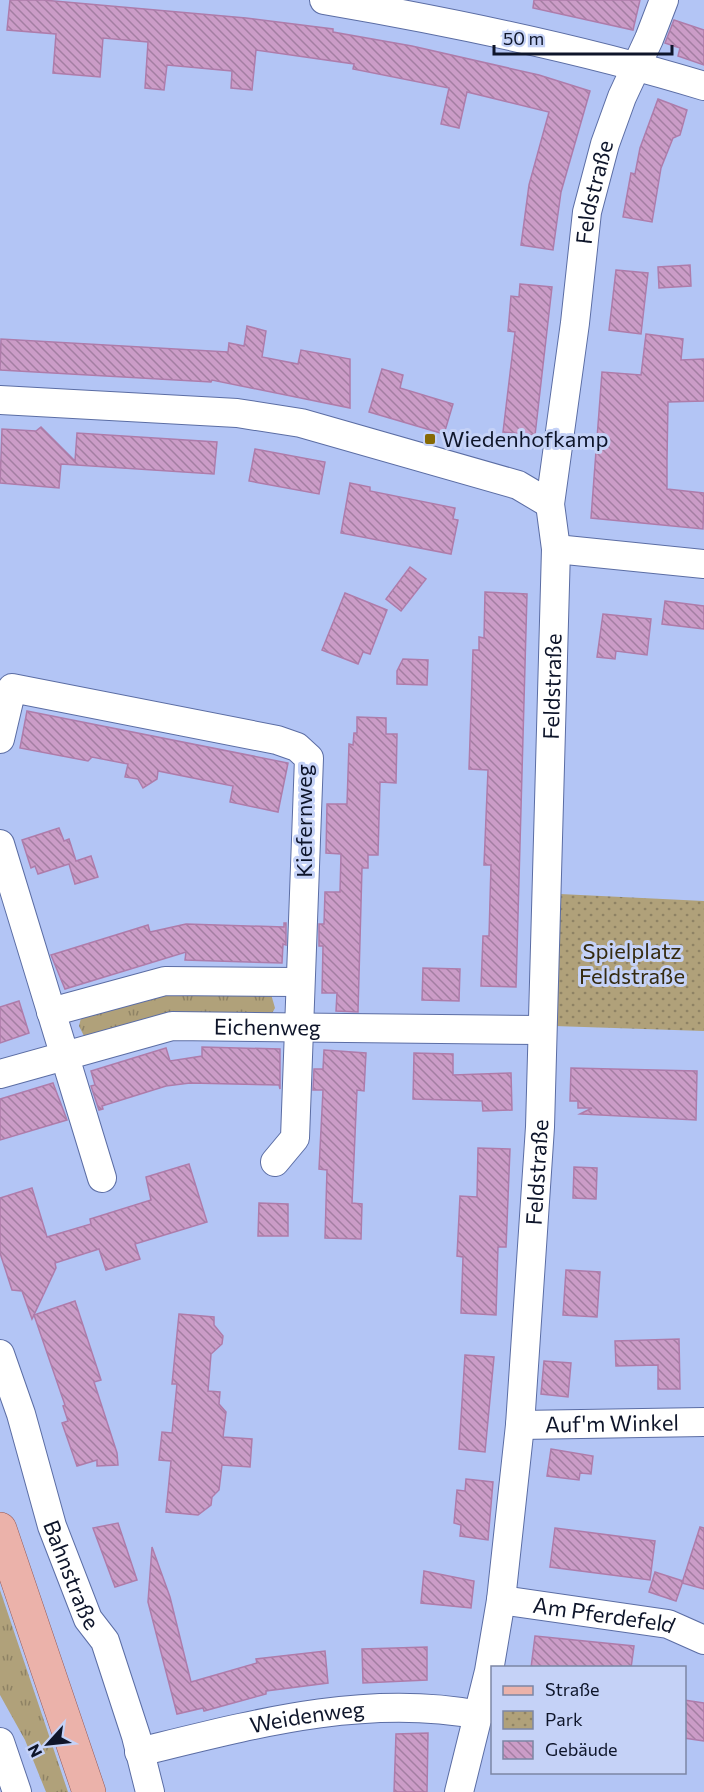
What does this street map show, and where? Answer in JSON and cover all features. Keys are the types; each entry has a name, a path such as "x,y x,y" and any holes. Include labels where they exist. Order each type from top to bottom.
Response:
{"main road":[{"path":"0,1529 89,1792"}],"street":[{"path":"324,0 451,22 637,66 704,86"},
{"name":"Feldstraße","path":"550,504 575,323 587,212 605,144 622,97 664,0"},
{"path":"0,400 237,412 302,423 518,485 550,504 556,549 704,564"},
{"name":"Feldstraße","path":"459,1792 479,1715 501,1600 520,1425 540,1127 556,549"},
{"name":"Kiefernweg","path":"0,739 12,688 250,734 297,747 309,758 295,1138 275,1162"},
{"path":"0,844 102,1178"},
{"name":"Eichenweg","path":"51,1012 165,981 300,982"},
{"name":"Eichenweg","path":"0,1074 172,1026 542,1030"},
{"name":"Bahnstraße","path":"0,1354 21,1414 52,1526 85,1612 105,1641 150,1792"},
{"name":"Auf'm Winkel","path":"520,1425 704,1422"},
{"name":"Am Pferdefeld","path":"501,1600 668,1624 704,1640"},
{"name":"Weidenweg","path":"139,1752 254,1725 353,1708 449,1709 479,1715"},
{"path":"0,1742 17,1792"}],"green space":[{"name":"Spielplatz Feldstraße","path":"560,894 704,901 704,1031 554,1026"},
{"path":"152,989 271,994 275,1008 271,1015 84,1036 79,1026 82,1014"},
{"path":"0,1590 68,1792 46,1792 25,1740 0,1695"}],"building":[{"path":"10,0 43,0 246,18 333,29 333,32 412,46 539,75 590,91 561,192 553,250 521,245 529,185 549,112 467,92 459,128 441,124 449,88 353,69 354,64 256,50 252,90 231,88 232,71 167,65 164,90 145,88 148,42 103,38 100,77 53,73 56,34 7,30"},
{"path":"534,0 640,0 633,30 533,8"},
{"path":"674,20 704,30 704,65 678,56 680,48 665,43"},
{"path":"658,99 687,110 680,135 673,138 661,168 652,222 623,217 631,173 635,174 640,148"},
{"path":"690,265 691,286 659,288 658,267"},
{"path":"616,270 648,273 641,334 609,330"},
{"path":"520,284 552,287 535,435 503,432 515,332 508,331 511,296 519,297"},
{"path":"247,326 266,331 262,357 298,364 301,350 350,359 350,408 212,380 211,382 0,370 1,339 228,352 229,343 244,346"},
{"path":"646,334 683,339 681,360 704,359 704,401 668,402 667,459 667,489 704,493 703,529 591,518 602,372 641,375"},
{"path":"382,369 403,375 400,388 453,404 444,434 369,412"},
{"path":"41,427 75,461 77,433 217,442 214,474 61,464 59,488 0,483 2,429 36,431"},
{"path":"255,449 325,462 319,494 249,481"},
{"path":"350,483 370,487 370,491 455,508 453,519 458,520 451,554 341,533"},
{"path":"410,567 426,579 401,611 386,599"},
{"path":"485,592 527,594 516,987 481,986 483,936 489,936 491,865 484,865 488,770 469,769 473,650 479,650 479,637 484,638"},
{"path":"345,593 387,610 370,654 363,652 358,664 322,650"},
{"path":"665,601 704,606 704,629 662,624"},
{"path":"603,614 651,619 647,655 616,651 615,659 597,657"},
{"path":"403,659 428,660 427,685 397,684 397,671"},
{"path":"27,711 288,763 278,812 230,802 233,786 158,771 157,779 143,788 138,779 125,777 128,764 92,757 88,761 20,748"},
{"path":"357,717 386,718 386,734 397,734 396,783 380,782 378,855 368,855 368,868 362,868 358,1012 336,1011 337,993 322,993 323,946 319,946 319,924 324,924 325,892 340,892 341,854 326,853 327,804 347,804 349,744 353,745 354,733 357,733"},
{"path":"59,828 64,841 69,839 76,861 91,856 98,877 75,884 69,864 38,874 35,866 31,868 22,840"},
{"path":"286,923 286,945 283,944 282,963 185,960 186,952 65,989 51,955 148,925 150,932 186,924 284,927"},
{"path":"423,968 460,969 459,1001 422,1000"},
{"path":"19,1001 29,1033 0,1043 0,1007"},
{"path":"202,1047 280,1049 280,1089 279,1085 190,1083 166,1086 102,1106 103,1109 99,1110 91,1086 95,1085 91,1071 166,1048 170,1061 202,1056"},
{"path":"324,1050 366,1053 364,1091 357,1090 352,1203 362,1204 361,1239 325,1238 327,1170 319,1169 323,1090 313,1090 314,1069 323,1069"},
{"path":"414,1053 453,1054 453,1075 511,1073 512,1110 483,1111 482,1101 413,1099"},
{"path":"571,1068 697,1071 696,1120 580,1114 592,1108 578,1108 578,1101 570,1101"},
{"path":"53,1083 67,1120 0,1140 0,1099"},
{"path":"478,1148 510,1149 506,1247 498,1247 496,1315 461,1313 463,1257 457,1256 460,1196 477,1197"},
{"path":"189,1164 207,1222 135,1244 140,1259 106,1270 99,1249 55,1263 56,1268 32,1319 22,1291 12,1290 0,1253 0,1198 32,1188 47,1237 91,1224 90,1219 151,1200 146,1177"},
{"path":"574,1167 597,1168 596,1199 573,1198"},
{"path":"259,1203 288,1204 288,1236 258,1236"},
{"path":"566,1270 600,1272 597,1317 563,1315"},
{"path":"75,1301 101,1380 94,1382 117,1453 118,1465 97,1466 97,1460 77,1466 62,1423 68,1421 63,1406 65,1405 34,1315"},
{"path":"179,1314 214,1317 214,1325 223,1336 222,1344 211,1354 208,1391 220,1392 219,1404 226,1412 223,1437 252,1439 250,1467 222,1465 219,1490 212,1497 211,1505 198,1515 166,1512 171,1461 159,1460 162,1432 172,1433 177,1384 172,1384"},
{"path":"679,1339 680,1389 658,1389 658,1365 616,1366 615,1341"},
{"path":"465,1355 494,1357 485,1452 459,1449"},
{"path":"544,1361 571,1363 568,1397 541,1394"},
{"path":"551,1449 593,1456 591,1474 580,1473 579,1480 547,1476"},
{"path":"466,1479 493,1482 488,1540 460,1536 461,1525 454,1523 457,1490 465,1491"},
{"path":"118,1523 137,1580 115,1587 93,1528"},
{"path":"700,1527 704,1528 704,1589 682,1583"},
{"path":"555,1528 655,1541 650,1580 550,1567"},
{"path":"152,1547 170,1597 191,1682 257,1663 256,1659 325,1651 328,1683 266,1691 266,1694 204,1711 203,1708 177,1714 148,1602"},
{"path":"424,1571 474,1581 471,1608 421,1603"},
{"path":"655,1572 683,1581 676,1601 649,1592"},
{"path":"535,1636 634,1646 631,1666 531,1666"},
{"path":"427,1647 427,1680 363,1683 362,1649"},
{"path":"686,1700 704,1703 704,1741 686,1738"},
{"path":"428,1733 427,1792 394,1792 396,1734"}],"place":[{"name":"Wiedenhofkamp","path":"430,439"}]}
